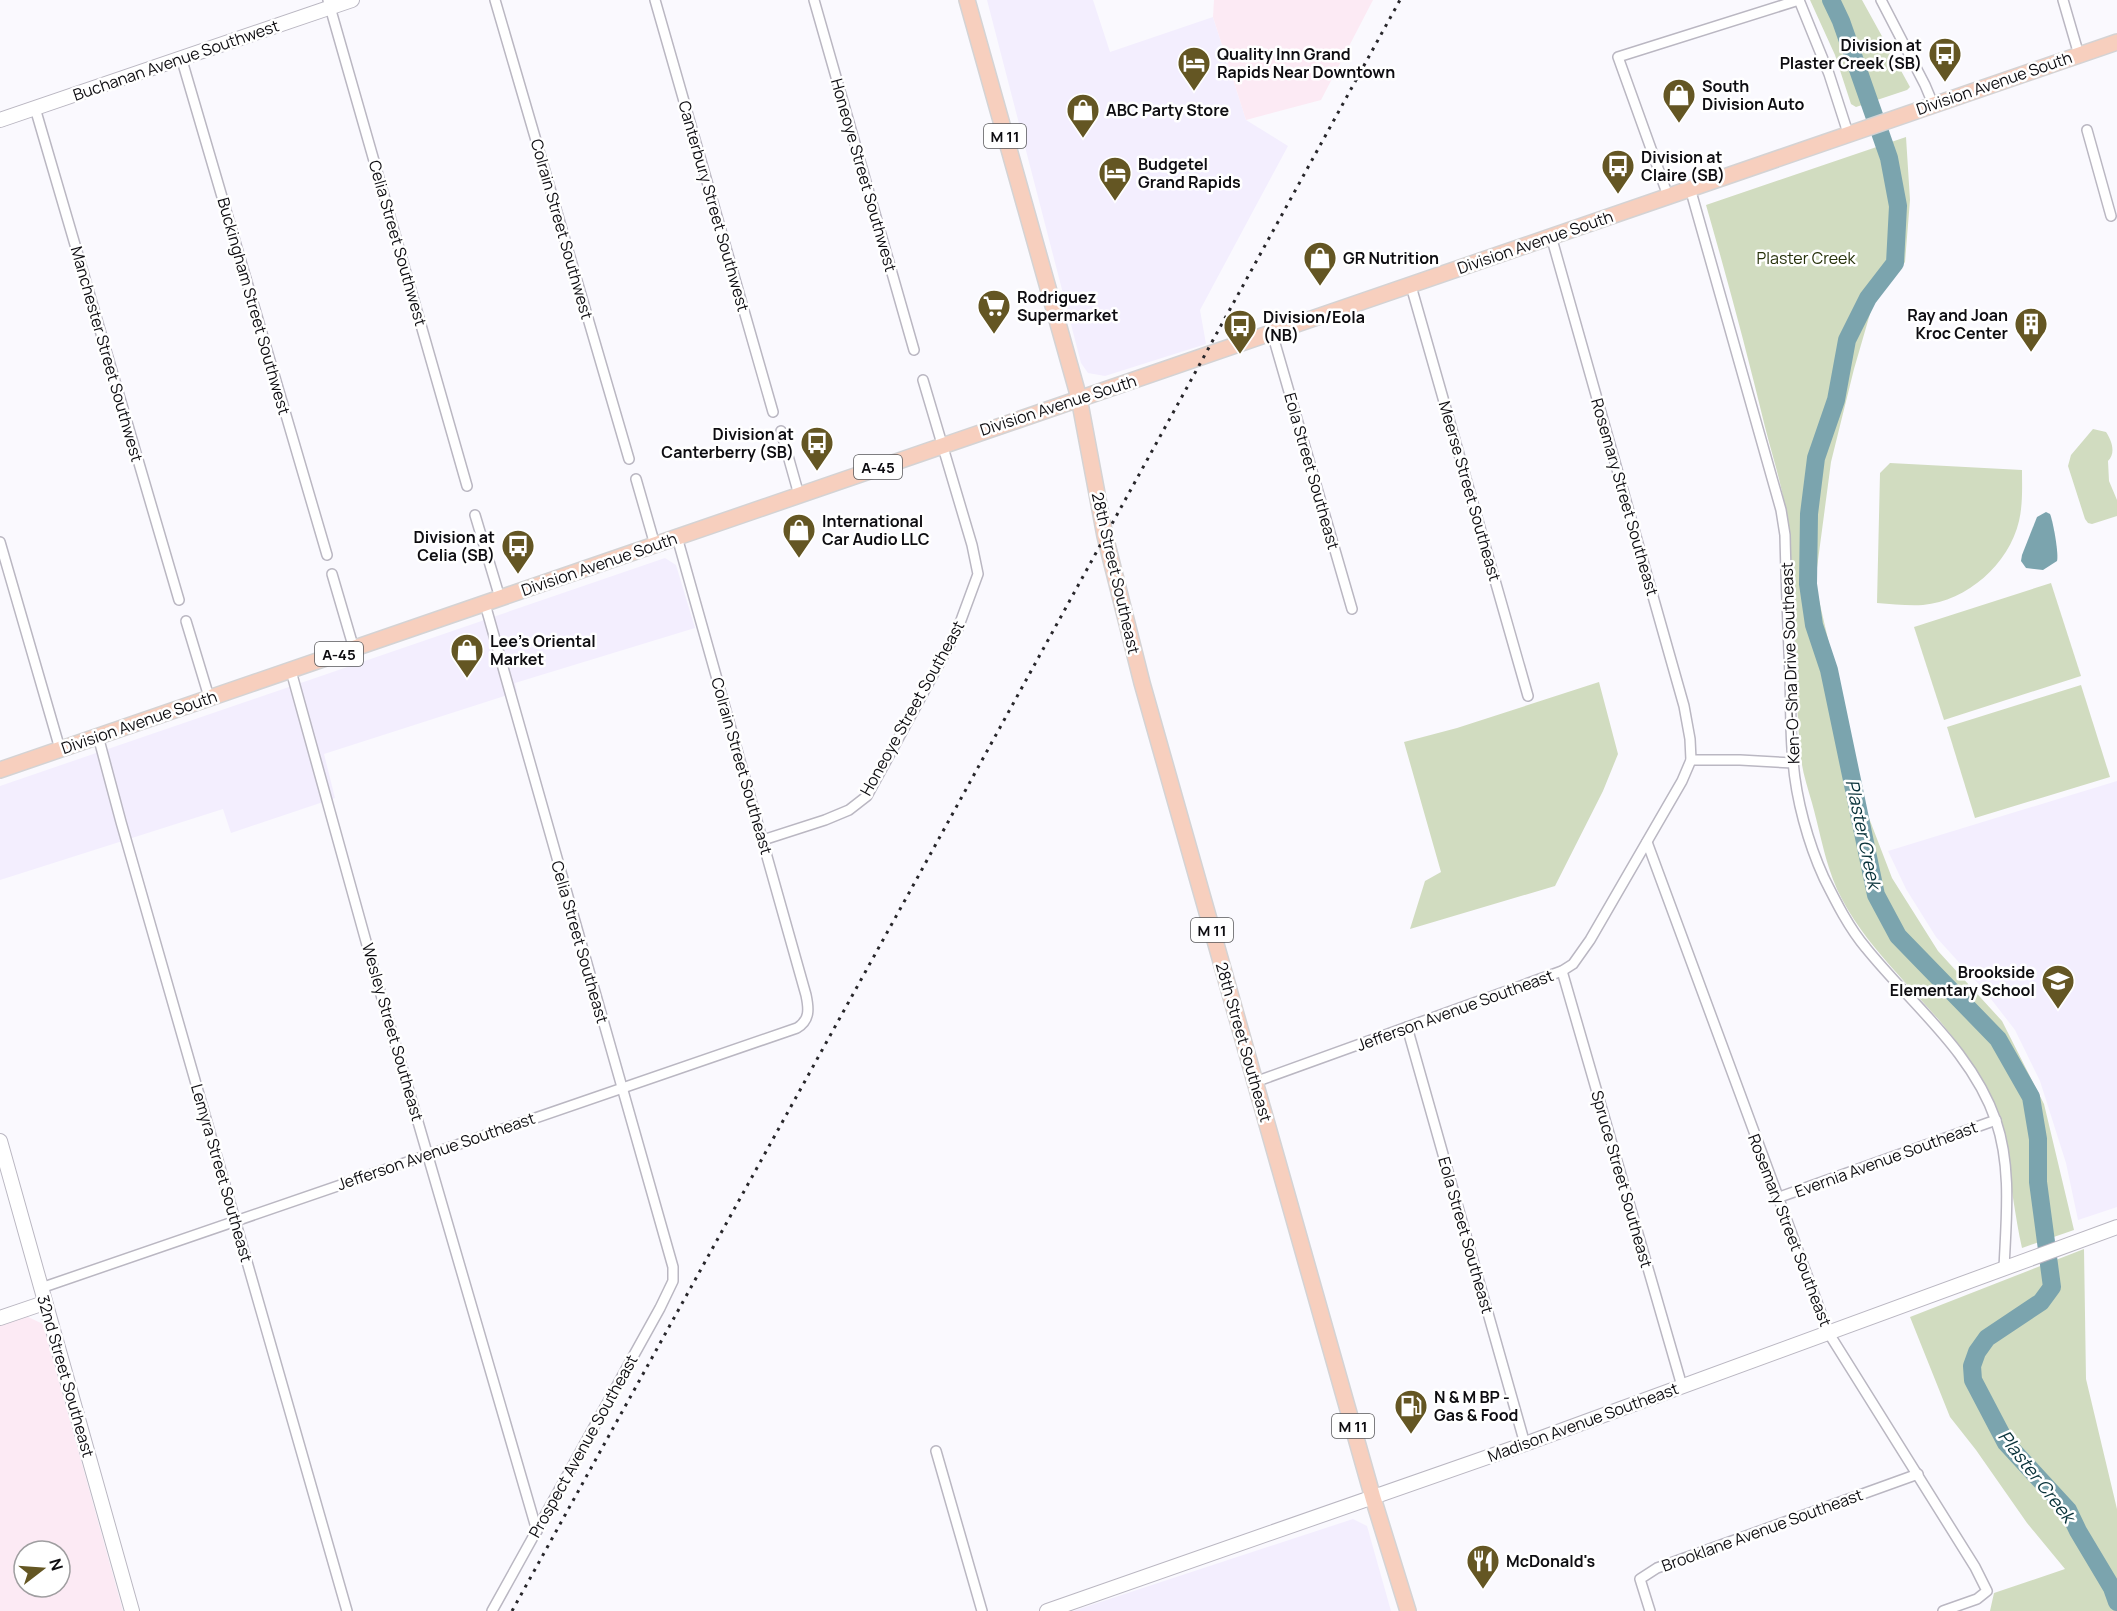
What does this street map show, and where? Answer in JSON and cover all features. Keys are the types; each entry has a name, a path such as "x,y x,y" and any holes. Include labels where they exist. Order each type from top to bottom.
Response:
{"main road":[{"name":"M 11","path":"967,0 1079,398"},
{"name":"Division Avenue South","path":"0,770 2117,42"},
{"name":"28th Street Southeast","path":"1079,398 1105,536 1122,607 1373,1498 1408,1611"}],"street":[{"name":"Buchanan Avenue Southwest","path":"0,120 329,4 352,0"},
{"name":"Colrain Street Southwest","path":"495,0 629,459"},
{"name":"Canterbury Street Southwest","path":"655,0 773,412"},
{"name":"Honeoye Street Southwest","path":"814,0 914,350"},
{"path":"1668,196 1618,57 1799,0 1829,74 1856,130"},
{"path":"1881,0 1933,104"},
{"path":"2063,0 2079,55"},
{"name":"Celia Street Southwest","path":"329,4 467,486"},
{"name":"Buckingham Street Southwest","path":"181,57 327,555"},
{"name":"Manchester Street Southwest","path":"35,108 179,600"},
{"path":"2087,130 2111,197 2111,216"},
{"name":"Ken-O-Sha Drive Southeast","path":"1690,188 1781,510 1785,535 1793,763 1811,843 1824,877 1841,910 1864,946 1957,1050 1976,1079 1996,1120 2007,1190 2004,1269"},
{"name":"Rosemary Street Southeast","path":"1551,236 1684,706 1690,739 1690,760"},
{"name":"Meerse Street Southeast","path":"1411,286 1528,696"},
{"name":"Eola Street Southeast","path":"1272,333 1352,609"},
{"path":"923,380 942,445"},
{"path":"781,431 799,495"},
{"name":"Honeoye Street Southeast","path":"763,840 849,810 867,796 957,631 978,574 972,545 942,445"},
{"path":"636,479 654,545"},
{"path":"475,515 500,598"},
{"name":"Colrain Street Southeast","path":"677,537 806,996"},
{"path":"0,542 60,749"},
{"path":"332,574 354,649"},
{"name":"Celia Street Southeast","path":"485,604 673,1267 672,1281"},
{"path":"186,621 209,697"},
{"name":"Wesley Street Southeast","path":"291,671 377,981 537,1531"},
{"name":"Lemyra Street Southeast","path":"98,736 124,834 347,1611"},
{"path":"1690,760 1793,763"},
{"name":"Jefferson Avenue Southeast","path":"1255,1082 1562,971 1573,964 1590,940 1682,781 1690,760"},
{"name":"Rosemary Street Southeast","path":"1647,842 1828,1332 1975,1567 1987,1592 1977,1599 1943,1611"},
{"name":"Spruce Street Southeast","path":"1562,971 1682,1386"},
{"name":"Jefferson Avenue Southeast","path":"41,1288 428,1153 797,1028 806,1020 808,1008 806,996"},
{"name":"Eola Street Southeast","path":"1407,1027 1525,1443"},
{"name":"Evernia Avenue Southeast","path":"1777,1198 1996,1120"},
{"name":"32nd Street Southeast","path":"0,1141 132,1611"},
{"name":"Madison Avenue Southeast","path":"1047,1611 1373,1498 2117,1227"},
{"name":"Prospect Avenue Southeast","path":"492,1611 660,1308 672,1281"},
{"path":"0,1318 45,1303"},
{"path":"936,1451 982,1611"},
{"name":"Brooklane Avenue Southeast","path":"1650,1611 1640,1579 1657,1568 1918,1474"}],"shaded area":[{"path":"987,0 1093,0 1110,52 1213,17 1246,120 1288,146 1200,310 1206,344 1105,376 1088,373 1081,363"},
{"path":"1214,0 1373,0 1321,100 1246,120 1213,17"},
{"path":"665,558 676,565 695,628 515,683 517,692 324,754 335,798 231,833 223,809 0,880 0,786"},
{"name":"Brookside Elementary School","path":"2117,781 2117,1207 2078,1220 2066,1163 2040,1081 2015,1030 1984,990 1936,937 1906,889 1888,851"},
{"path":"26,1316 43,1324 123,1611 0,1611 0,1325"},
{"path":"1353,1519 1367,1526 1391,1611 1073,1611"}],"green space":[{"path":"1810,0 1862,0 1910,87 1856,107 1851,104 1835,55"},
{"name":"Plaster Creek","path":"1906,137 1910,200 1905,262 1872,307 1854,369 1831,462 1815,583 1864,805 1892,878 1938,951 2002,1021 2044,1104 2074,1230 2022,1248 2001,1132 1985,1088 1956,1041 1874,947 1856,922 1840,896 1829,868 1801,759 1790,544 1784,503 1744,343 1706,205"},
{"path":"2093,429 2106,432 2111,443 2112,454 2108,461 2109,481 2117,500 2117,516 2092,524 2085,519 2068,466 2071,455"},
{"path":"1890,463 2022,470 2021,508 2014,537 2006,552 1984,578 1955,596 1939,602 1923,605 1877,603 1880,473"},
{"path":"2051,583 2081,676 1944,720 1914,627"},
{"path":"1599,682 1618,754 1603,791 1555,886 1410,929 1425,881 1441,872 1404,742 1457,728"},
{"path":"2081,685 2110,777 1975,818 1947,727"},
{"name":"Plaster Creek","path":"2084,1249 2086,1379 2117,1509 2117,1611 1990,1611 1994,1593 2065,1569 2027,1523 1950,1417 1910,1317"}],"water":[{"path":"2046,512 2050,514 2053,523 2057,561 2043,570 2026,568 2021,561 2022,555 2037,517"}],"waterway":[{"name":"Plaster Creek","path":"1831,0 1841,21 1889,158 1898,206 1895,263 1868,298 1847,340 1836,400 1816,458 1809,514 1808,584 1814,625 1829,670 1876,895 1898,936 1998,1039 2031,1097 2038,1139 2038,1182 2052,1287 2041,1302 1987,1338 1977,1352 1972,1366 1973,1380 2006,1443 2068,1510 2112,1588 2117,1602"}],"railway":[{"path":"512,1611 1400,0"}],"place":[{"name":"Division at Plaster Creek (SB)","path":"1945,83"},
{"name":"Quality Inn Grand Rapids Near Downtown","path":"1194,92"},
{"name":"South Division Auto","path":"1679,124"},
{"name":"ABC Party Store","path":"1083,139"},
{"name":"Division at Claire (SB)","path":"1618,195"},
{"name":"Budgetel Grand Rapids","path":"1115,202"},
{"name":"GR Nutrition","path":"1320,287"},
{"name":"Rodriguez Supermarket","path":"994,335"},
{"name":"Ray and Joan Kroc Center","path":"2031,353"},
{"name":"Division/Eola (NB)","path":"1240,355"},
{"name":"Division at Canterberry (SB)","path":"817,472"},
{"name":"International Car Audio LLC","path":"799,559"},
{"name":"Division at Celia (SB)","path":"518,575"},
{"name":"Lee's Oriental Market","path":"467,679"},
{"name":"Brookside Elementary School","path":"2058,1010"},
{"name":"N & M BP - Gas & Food","path":"1411,1435"},
{"name":"McDonald's","path":"1483,1590"}]}
